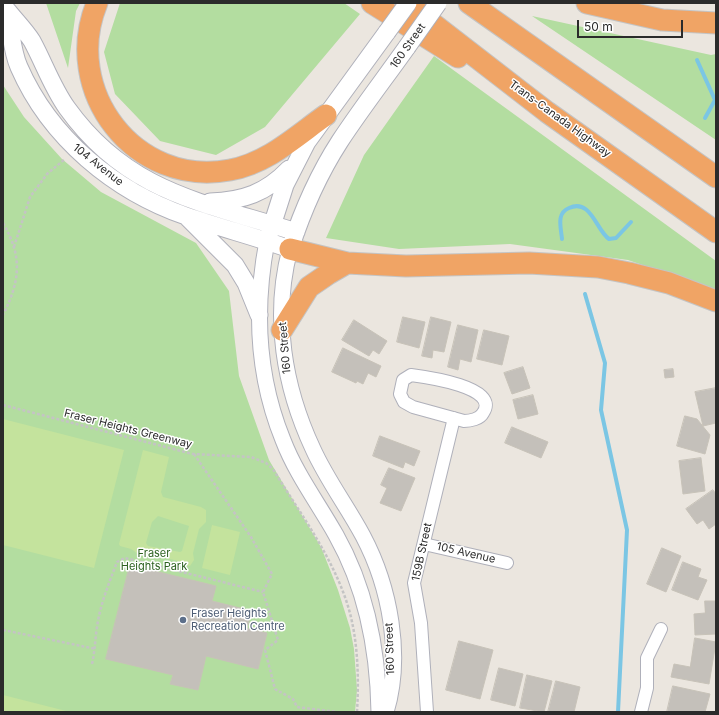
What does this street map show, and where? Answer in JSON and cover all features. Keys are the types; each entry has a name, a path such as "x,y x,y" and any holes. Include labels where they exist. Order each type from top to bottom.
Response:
{"highway":[{"path":"97,3 90,26 88,46 89,73 95,94 105,114 119,133 138,149 154,159 172,166 198,172 223,171 240,168 269,156 326,115"},
{"path":"372,3 547,112"},
{"name":"Trans-Canada Highway","path":"407,3 547,112 716,232"},
{"path":"468,3 716,177"},
{"path":"587,3 662,20 716,23"},
{"path":"293,241 347,263 406,266 529,263 577,265 613,270 678,286 716,301"},
{"path":"282,330 309,287 347,263"}],"main road":[{"name":"160 Street","path":"267,241 285,185 296,161 326,115 407,3"},
{"name":"160 Street","path":"293,241 320,176 340,142 438,3"},
{"name":"104 Avenue","path":"5,6 31,40 47,75 62,100 93,139 113,157 140,177 190,208 267,241 293,241"},
{"path":"259,315 246,283 235,265 190,208 249,197 280,178 296,161"},
{"name":"104 Avenue","path":"190,208 272,225 293,241"}],"street":[{"name":"160 Street","path":"267,241 260,284 259,315 264,375 280,433 303,482 345,553 365,604 375,653 379,712"},
{"name":"160 Street","path":"293,241 283,292 282,330 288,379 307,437 323,470 369,549 383,588 391,625 393,658 391,689 386,712"},
{"path":"411,374 471,388 480,394 485,402 486,410 482,416 470,421 454,418 413,407 404,402 400,394 403,380 411,374"},
{"name":"159B Street","path":"427,712 421,623 414,583 454,418"},
{"name":"105 Avenue","path":"424,544 507,563"},
{"path":"641,712 647,688 647,658 661,629"}],"path":[{"path":"14,247 30,197 47,174 65,159"},
{"path":"3,223 14,247 17,280 3,315"},
{"name":"Fraser Heights Greenway","path":"3,405 193,454 251,457 266,463 273,469 322,547 347,603 357,659 358,691 356,712"},
{"path":"193,454 251,538 272,574 263,592 278,640 265,650 275,689 293,698 297,707 337,712"},
{"path":"92,664 96,649 97,627 108,585 117,562 125,558 263,592"},
{"path":"3,630 96,649"}],"green space":[{"path":"46,3 80,3 76,11 68,68"},
{"path":"120,3 344,3 360,14 265,127 216,155 160,141 115,94 104,52"},
{"path":"532,16 711,55 716,54 716,140"},
{"path":"434,56 716,261 716,290 628,260 510,244 399,249 326,238 364,155"},
{"name":"Fraser Heights Park","path":"3,85 24,117 62,159 101,192 196,243 229,291 239,376 269,460 321,547 338,590 350,628 354,649 357,690 355,712 3,712"},
{"path":"3,419 124,450 94,568 3,545"},
{"path":"143,450 169,457 161,492 163,497 201,507 206,510 206,522 199,529 193,553 194,560 190,566 181,565 178,561 146,553 139,555 131,549 120,546 119,544","holes":["158,516 189,526 182,551 180,552 148,546 146,543 152,522"]},
{"path":"212,525 240,532 230,575 202,568"},
{"path":"3,695 70,712 3,712"}],"building":[{"path":"403,317 425,322 419,348 397,342"},
{"path":"431,317 451,322 444,352 433,350 432,358 422,356"},
{"path":"354,320 387,341 379,354 373,350 369,356 342,340"},
{"path":"458,325 478,330 471,362 460,359 458,370 448,367"},
{"path":"484,330 509,336 502,365 477,359"},
{"path":"343,348 381,366 376,377 368,373 363,384 357,381 356,383 332,372"},
{"path":"523,367 530,388 512,394 504,373"},
{"path":"673,369 674,377 665,378 664,370"},
{"path":"716,388 716,423 703,426 695,392"},
{"path":"533,395 538,414 518,419 513,400"},
{"path":"685,416 697,419 710,435 705,454 677,446"},
{"path":"512,427 548,442 541,458 505,443"},
{"path":"380,436 420,451 414,466 405,462 403,468 373,456"},
{"path":"701,458 705,491 683,494 679,461"},
{"path":"389,468 415,478 401,511 380,503 387,488 381,485"},
{"path":"713,490 716,494 716,524 709,529 703,520 697,524 686,509"},
{"path":"662,548 681,556 666,592 647,584"},
{"path":"683,562 701,569 698,577 707,580 698,600 672,590"},
{"name":"Fraser Heights Recreation Centre","path":"130,565 216,586 212,601 252,611 247,628 267,633 258,669 206,656 198,690 170,684 173,675 106,659"},
{"path":"705,601 716,601 716,634 695,635 694,614 705,613"},
{"path":"695,638 716,642 709,684 671,677 674,664 690,667"},
{"path":"459,641 493,650 480,699 446,690"},
{"path":"499,668 523,674 515,706 491,700"},
{"path":"527,675 552,681 544,712 520,708"},
{"path":"556,681 580,687 574,712 548,712"},
{"path":"673,686 710,694 705,712 667,712"}],"waterway":[{"path":"697,60 715,100 705,118"},
{"path":"562,239 560,226 562,213 569,208 577,206 583,207 588,211 604,235 609,239 616,238 631,222"},
{"path":"585,294 605,363 601,410 627,530 618,712"}],"place":[{"name":"Fraser Heights Recreation Centre","path":"183,620"}]}
